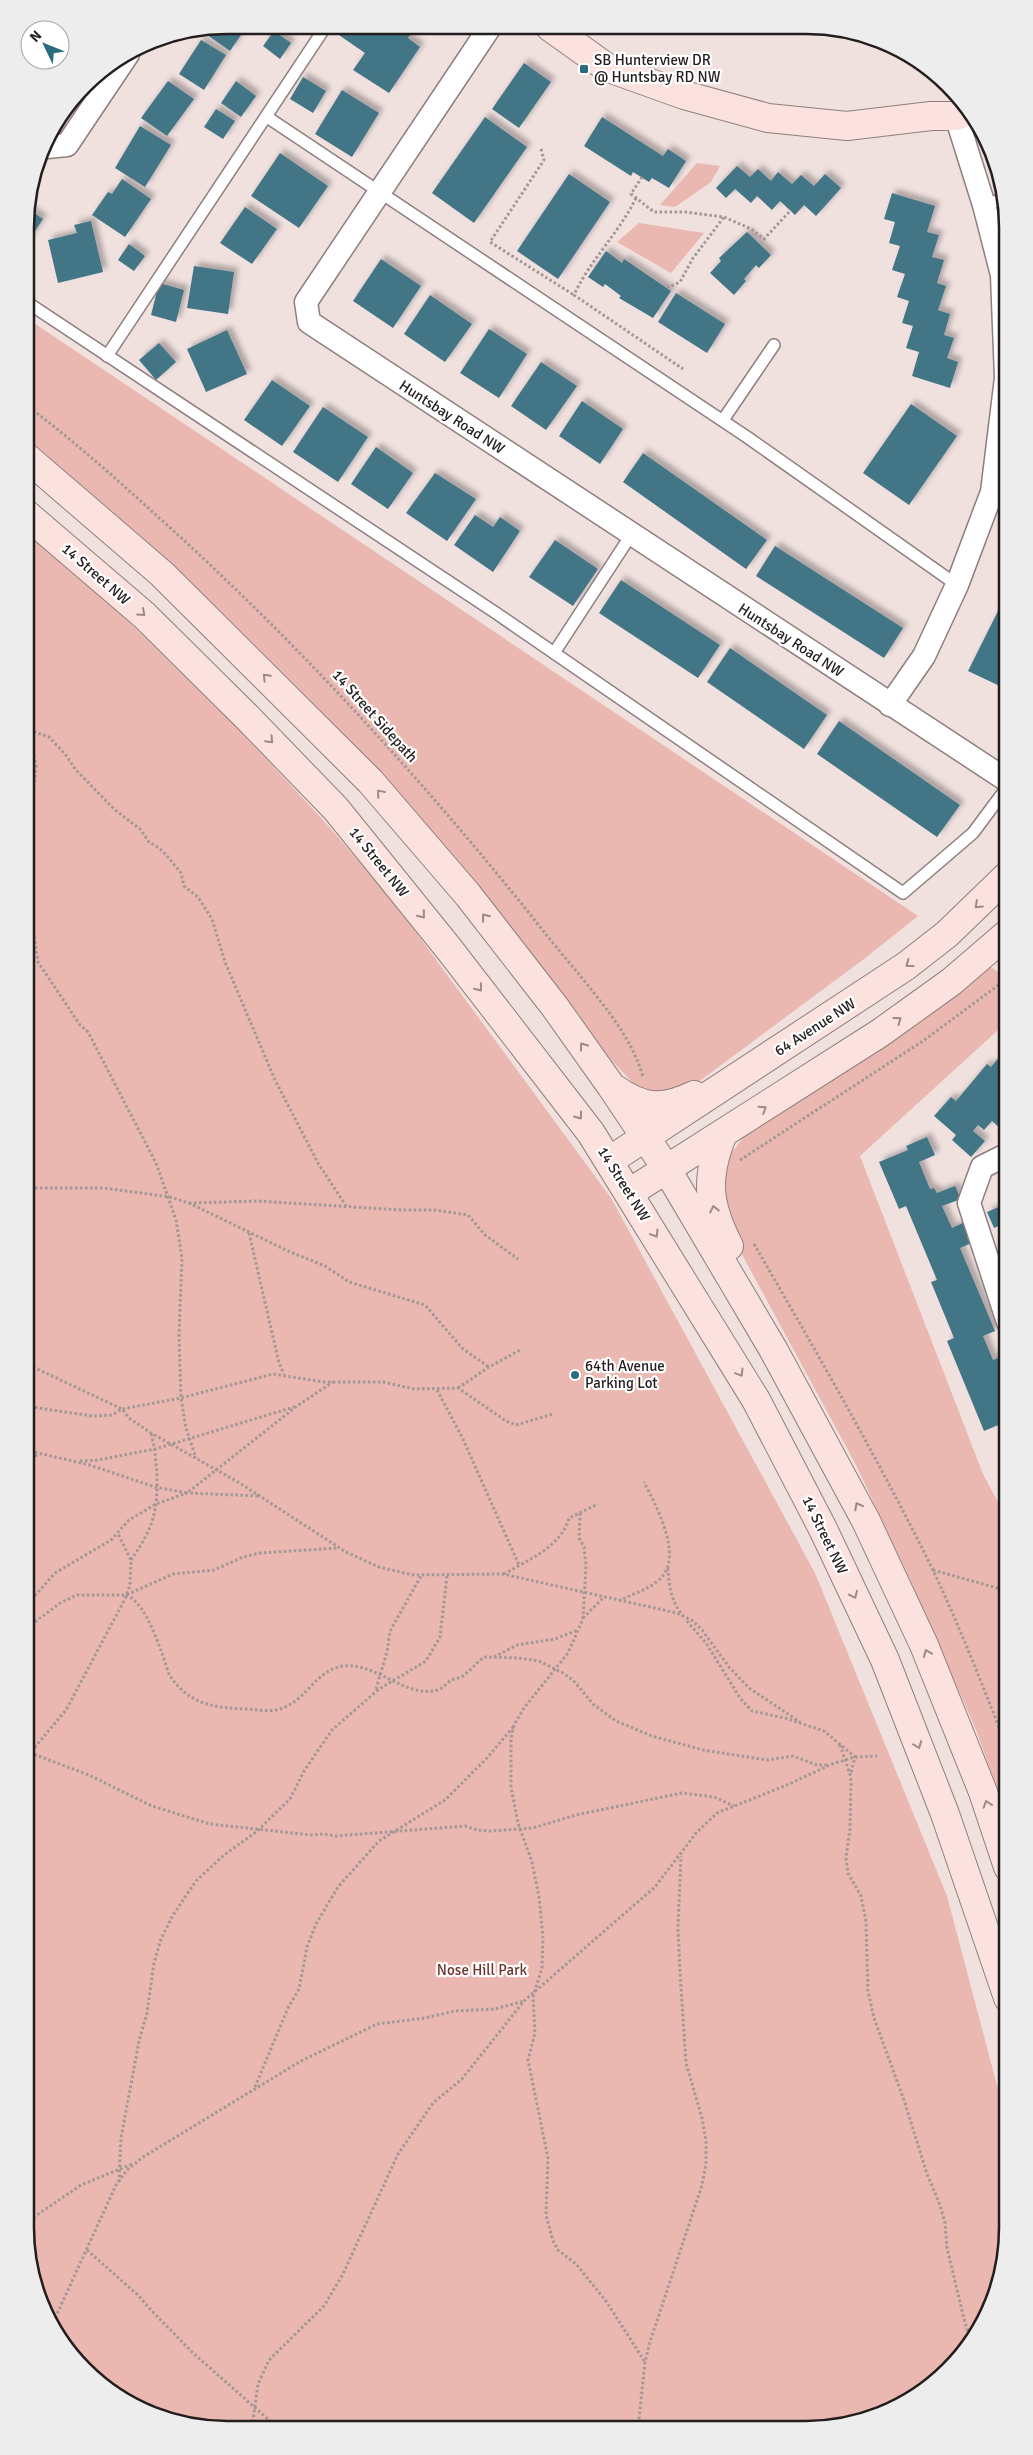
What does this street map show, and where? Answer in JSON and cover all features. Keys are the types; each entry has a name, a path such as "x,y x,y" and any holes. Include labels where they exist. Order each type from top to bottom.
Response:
{"main road":[{"path":"560,34 606,67 684,96 768,118 847,126 962,113"},
{"path":"34,464 162,574 370,781 468,895 555,1007 611,1086 666,1168 773,1349 866,1520 924,1644 983,1792 999,1840"},
{"name":"14 Street NW","path":"34,521 144,615 336,809 579,1116 609,1161 756,1400 823,1529 872,1634 945,1814 999,1972"},
{"name":"64 Avenue NW","path":"609,1161 906,966 947,934 999,884"},
{"path":"629,1193 666,1168 722,1136 880,1033 950,982 999,941"},
{"path":"611,1086 626,1097 649,1106 666,1105 686,1099 747,1070"},
{"path":"722,1136 715,1154 709,1183 718,1225 771,1330 773,1349"}],"street":[{"name":"Huntsbay Road NW","path":"485,34 306,302 309,322 631,536 999,775"},
{"path":"51,147 68,145 120,66"},
{"path":"964,116 994,202 999,248"},
{"path":"890,705 924,656 957,585 992,492 999,435"},
{"path":"999,1158 982,1167 968,1203 999,1295"}],"lane":[{"path":"107,356 321,34"},
{"path":"267,117 722,420 957,585"},
{"path":"34,307 554,653 903,892 973,833 999,798"},
{"path":"722,420 774,345"},
{"path":"554,653 631,536"}],"path":[{"path":"541,149 544,160 490,242 574,295 683,369"},
{"path":"642,177 631,194 654,212 685,212 724,217 764,238 791,210"},
{"path":"574,295 582,277 618,229 636,198"},
{"path":"667,288 680,282 693,258 724,217"},
{"name":"14 Street Sidepath","path":"34,411 113,475 192,547 361,716 491,866 597,999 639,1061 645,1085"},
{"path":"34,732 49,737 65,754 76,770 115,810 140,829 149,842 168,857 181,873 184,886 198,897 212,919 226,962 275,1080 318,1163 346,1206"},
{"path":"34,756 36,766 34,785"},
{"path":"34,939 41,968 80,1025 88,1032 156,1163 170,1197 182,1258 179,1336 181,1398 189,1439 196,1458"},
{"path":"736,1166 740,1160 754,1150 853,1089 923,1041 999,985"},
{"path":"34,1188 104,1188 170,1197 189,1203 249,1233 325,1266 349,1282 425,1305 463,1349 489,1367"},
{"path":"189,1203 258,1201 435,1210 468,1215 485,1235 518,1259"},
{"path":"249,1233 279,1363 284,1374"},
{"path":"750,1238 842,1395 932,1570 960,1629 999,1727"},
{"path":"34,1407 92,1416 112,1415 122,1409 181,1398 273,1374 334,1382 383,1382 414,1389 438,1390 458,1388 489,1367 520,1350"},
{"path":"34,1367 122,1409 129,1418 151,1433 261,1496 338,1548 379,1567 422,1575 503,1574 584,1594 669,1611 693,1622 702,1630 749,1688 800,1722"},
{"path":"34,1597 55,1573 118,1534 129,1520 156,1504 187,1493 297,1406 334,1382"},
{"path":"458,1388 506,1421 516,1425 553,1414"},
{"path":"438,1390 462,1437 519,1565"},
{"path":"74,1461 98,1460 155,1449 297,1406"},
{"path":"34,1749 66,1710 130,1585 131,1560 149,1530 156,1504 155,1449 151,1433"},
{"path":"34,1453 74,1461 155,1487 187,1493 261,1496"},
{"path":"34,1456 42,1455"},
{"path":"644,1482 666,1534 670,1555 668,1568 674,1605 706,1643 740,1698 752,1711 800,1722 824,1731 855,1757"},
{"path":"503,1574 554,1542 566,1528 569,1518 598,1504"},
{"path":"580,1513 579,1538 584,1548 586,1565 583,1619"},
{"path":"118,1534 131,1560"},
{"path":"126,1595 173,1574 214,1570 260,1553 338,1548"},
{"path":"619,1601 647,1588 659,1580 668,1568"},
{"path":"932,1570 999,1589"},
{"path":"375,1692 382,1674 390,1631 422,1575"},
{"path":"118,2182 121,2138 139,2040 147,2013 154,1963 162,1939 179,1905 196,1881 224,1855 260,1829 290,1799 304,1771 332,1730 375,1692 426,1661 439,1642 447,1576"},
{"path":"34,1622 60,1603 77,1595 126,1595 133,1597 142,1608 169,1674 175,1684 196,1700 209,1706 226,1710 277,1710 293,1703 322,1675 336,1668 352,1666 382,1674 416,1689 437,1690 451,1680 461,1677 484,1658 494,1657 539,1661 569,1676 593,1704 616,1721 652,1736 704,1750 733,1753 761,1760 793,1756 821,1766 832,1764"},
{"path":"254,2088 288,2008 299,1989 308,1947 322,1912 338,1887 379,1841 445,1800 487,1758 568,1652 583,1619 604,1598"},
{"path":"494,1657 517,1644 555,1639 578,1629"},
{"path":"514,1725 510,1768 520,1828 532,1862 542,1915 544,1952 537,1990 533,1997 535,2033 528,2060 548,2158 546,2214 553,2241 558,2250 576,2264 606,2301 645,2362"},
{"path":"840,1745 850,1774"},
{"path":"34,1754 89,1775 152,1806 210,1824 336,1836 466,1826 477,1830 532,1828 576,1815 682,1793 714,1797 734,1806"},
{"path":"253,2421 258,2384 269,2360 324,2306 342,2274 398,2154 433,2103 462,2079 524,2001 655,1887 681,1856 696,1833 717,1813 832,1764 855,1757 877,1756"},
{"path":"855,1757 850,1774 850,1829 846,1858 848,1873 861,1896 866,1922 868,1991 874,2018 904,2100 924,2165 940,2205 962,2313 968,2332"},
{"path":"639,2421 645,2362 702,2185 706,2164 706,2142 702,2118 689,2079 686,2063 678,1928 681,1856"},
{"path":"34,2217 81,2185 137,2162 223,2110 254,2088 344,2039 377,2024 425,2018 455,2011 495,2009 524,2001"},
{"path":"56,2317 118,2182 137,2162"},
{"path":"87,2250 140,2296 168,2328 270,2421"}],"green space":[{"path":"697,163 720,166 711,182 675,207 660,205"},
{"path":"639,223 704,233 671,273 617,242"},
{"path":"34,323 918,916 864,959 701,1080 679,1090 661,1094 634,1084 612,1061 566,1000 380,772 173,564 34,444"},
{"name":"Nose Hill Park","path":"34,540 103,597 235,725 323,820 393,901 611,1198 815,1573 947,1896 999,2093 998,2253 993,2278 985,2302 959,2346 943,2365 924,2381 880,2407 844,2418 819,2421 202,2420 177,2415 153,2407 120,2389 90,2365 66,2335 48,2302 37,2266 34,2241"},
{"path":"991,967 999,973 999,1029 860,1156 983,1474 999,1504 999,1794 976,1730 913,1586 856,1465 733,1238 719,1169 743,1138 879,1050"}],"building":[{"path":"242,34 230,51 207,35"},
{"path":"272,34 278,34 291,43 280,59 263,46"},
{"path":"337,34 410,34 408,38 420,47 389,93 353,70 365,53"},
{"path":"201,40 226,55 204,90 179,74"},
{"path":"524,63 551,82 519,128 492,109"},
{"path":"303,77 326,91 313,113 290,99"},
{"path":"168,81 194,99 167,136 141,118"},
{"path":"236,81 256,96 241,117 221,103"},
{"path":"342,90 379,113 352,157 315,134"},
{"path":"216,109 235,121 223,139 204,127"},
{"path":"485,117 527,147 474,223 432,193"},
{"path":"602,117 663,156 668,149 686,161 669,188 652,178 649,182 633,172 631,176 584,146"},
{"path":"140,126 171,145 145,187 115,168"},
{"path":"280,153 328,186 299,228 251,196"},
{"path":"737,166 750,177 758,169 771,181 778,172 792,184 801,175 814,186 825,174 841,188 816,216 804,205 795,215 780,201 772,210 757,196 751,203 735,189 726,198 716,188"},
{"path":"569,174 610,202 558,279 517,251"},
{"path":"122,179 151,199 125,237 92,215 108,192 112,194"},
{"path":"892,193 935,206 927,232 939,235 932,257 944,260 937,283 946,286 938,310 950,314 944,335 954,338 947,358 958,362 950,388 912,376 919,352 906,348 913,326 902,323 909,301 897,297 905,274 892,270 900,246 889,243 895,222 884,219"},
{"path":"245,207 277,229 252,264 220,243"},
{"path":"34,213 43,219 34,232"},
{"path":"91,221 103,272 58,283 48,240 77,233 74,225"},
{"path":"747,232 771,255 759,268 756,265 734,295 710,273 721,261 719,258"},
{"path":"129,244 145,256 134,271 118,260"},
{"path":"606,251 622,263 624,259 671,291 653,318 619,298 621,296 605,284 603,287 588,277"},
{"path":"381,259 421,286 393,328 353,301"},
{"path":"194,266 234,272 228,314 187,308"},
{"path":"159,283 184,290 176,322 151,315"},
{"path":"676,293 725,324 707,353 658,322"},
{"path":"430,295 472,324 445,362 404,334"},
{"path":"489,329 527,354 499,398 460,373"},
{"path":"227,330 247,374 206,392 187,349"},
{"path":"159,343 176,362 156,380 139,360"},
{"path":"541,362 577,386 546,430 511,406"},
{"path":"272,380 310,406 282,446 244,420"},
{"path":"582,401 623,429 600,464 559,436"},
{"path":"911,404 957,436 909,505 863,473"},
{"path":"323,407 368,437 338,482 293,452"},
{"path":"376,447 413,473 388,509 351,484"},
{"path":"643,453 767,540 746,569 623,482"},
{"path":"435,473 476,499 447,541 406,513"},
{"path":"475,515 493,527 500,517 520,531 493,572 454,545"},
{"path":"555,540 598,569 573,606 529,577"},
{"path":"775,546 903,628 884,658 756,576"},
{"path":"621,580 720,645 698,678 599,613"},
{"path":"999,609 999,686 968,671"},
{"path":"730,648 827,715 804,749 707,682"},
{"path":"839,721 960,805 937,837 817,754"},
{"path":"999,1057 999,1127 992,1121 984,1130 978,1125 973,1131 985,1141 971,1157 952,1140 956,1135 934,1116 951,1097 956,1101 987,1064 991,1067"},
{"path":"927,1137 935,1155 919,1162 930,1189 934,1188 937,1193 955,1186 961,1199 942,1206 952,1228 967,1221 976,1241 960,1248 995,1331 983,1336 993,1360 999,1358 999,1425 984,1431 947,1341 954,1338 931,1282 937,1280 906,1206 899,1209 879,1162 908,1150 906,1146"},
{"path":"999,1207 999,1226 994,1228 987,1212"}],"place":[{"name":"SB Hunterview DR @ Huntsbay RD NW","path":"584,69"},
{"name":"64th Avenue Parking Lot","path":"575,1375"}]}
